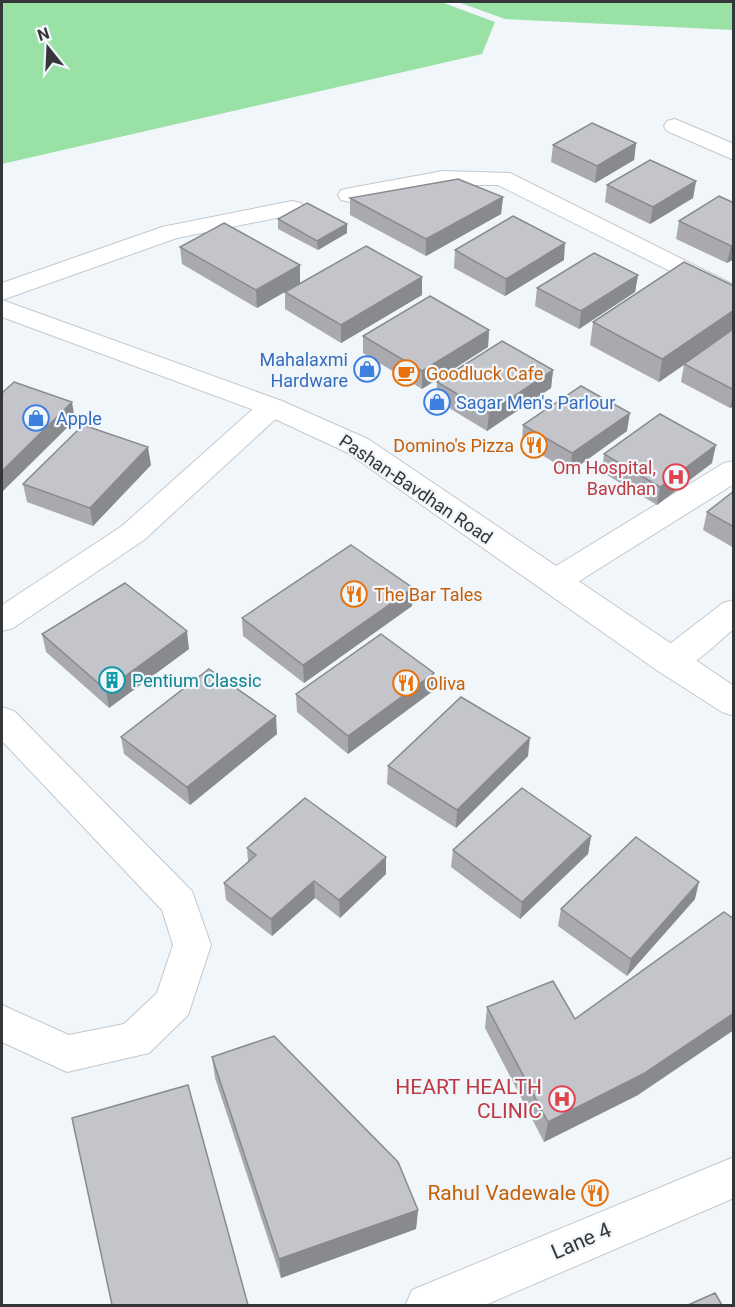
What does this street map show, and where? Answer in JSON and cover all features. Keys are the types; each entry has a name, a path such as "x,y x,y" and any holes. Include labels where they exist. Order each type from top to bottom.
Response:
{"street":[{"path":"675,126 734,153"},
{"path":"351,195 443,178 502,178 734,295"},
{"path":"2,292 171,232 292,208"},
{"name":"Pashan-Bavdhan Road","path":"2,308 272,407 358,446 670,662 734,703"},
{"path":"2,620 133,533 272,407"},
{"path":"554,582 734,470"},
{"path":"670,662 734,611"},
{"path":"2,720 179,902 192,945 174,1003 135,1040 67,1054 2,1023"},
{"name":"Lane 4","path":"428,1305 734,1177"}],"green space":[{"path":"2,2 441,2 495,22 482,54 2,164"},
{"path":"458,2 733,2 733,30 505,19"}],"building":[{"path":"592,123 636,143 597,166 553,145"},
{"path":"650,160 696,181 653,207 607,185"},
{"path":"458,179 503,197 426,239 350,198"},
{"path":"719,196 734,203 734,244 731,246 679,221"},
{"path":"307,203 347,224 317,241 278,219"},
{"path":"513,216 565,243 506,279 455,250"},
{"path":"224,223 300,265 256,290 180,247"},
{"path":"366,246 422,277 341,325 285,292"},
{"path":"594,253 638,275 581,311 537,288"},
{"path":"684,262 734,286 734,310 662,359 593,322"},
{"path":"430,296 489,330 422,371 363,336"},
{"path":"732,330 734,331 734,390 684,364"},
{"path":"502,341 553,370 489,413 437,382"},
{"path":"14,382 72,402 2,471 2,393"},
{"path":"581,386 630,413 572,453 523,425"},
{"path":"660,414 716,445 660,487 604,454"},
{"path":"83,425 148,447 90,508 23,484"},
{"path":"734,491 734,527 707,512"},
{"path":"351,545 413,588 303,665 242,618"},
{"name":"Pentium Classic","path":"125,583 187,631 106,690 42,634"},
{"path":"381,634 434,673 348,736 296,694"},
{"path":"209,669 276,716 187,787 121,737"},
{"path":"461,697 530,738 457,810 388,766"},
{"path":"522,788 591,836 522,902 453,850"},
{"path":"305,798 386,857 339,900 314,881 271,919 224,883 256,855 247,848"},
{"path":"636,837 699,882 631,959 561,909"},
{"path":"724,912 734,919 734,1013 643,1074 548,1122 487,1007 553,981 575,1019"},
{"path":"274,1036 398,1162 418,1210 279,1259 212,1057"},
{"path":"188,1085 248,1305 112,1305 72,1118"},
{"path":"715,1293 722,1305 688,1305"}],"place":[{"name":"Mahalaxmi Hardware","path":"367,369"},
{"name":"Goodluck Cafe","path":"406,373"},
{"name":"Sagar Men's Parlour","path":"437,402"},
{"name":"Apple","path":"36,418"},
{"name":"Domino's Pizza","path":"534,445"},
{"name":"Om Hospital, Bavdhan","path":"676,477"},
{"name":"The Bar Tales","path":"354,594"},
{"name":"Pentium Classic","path":"112,680"},
{"name":"Oliva","path":"406,683"},
{"name":"HEART HEALTH CLINIC","path":"562,1099"},
{"name":"Rahul Vadewale","path":"595,1193"}]}
